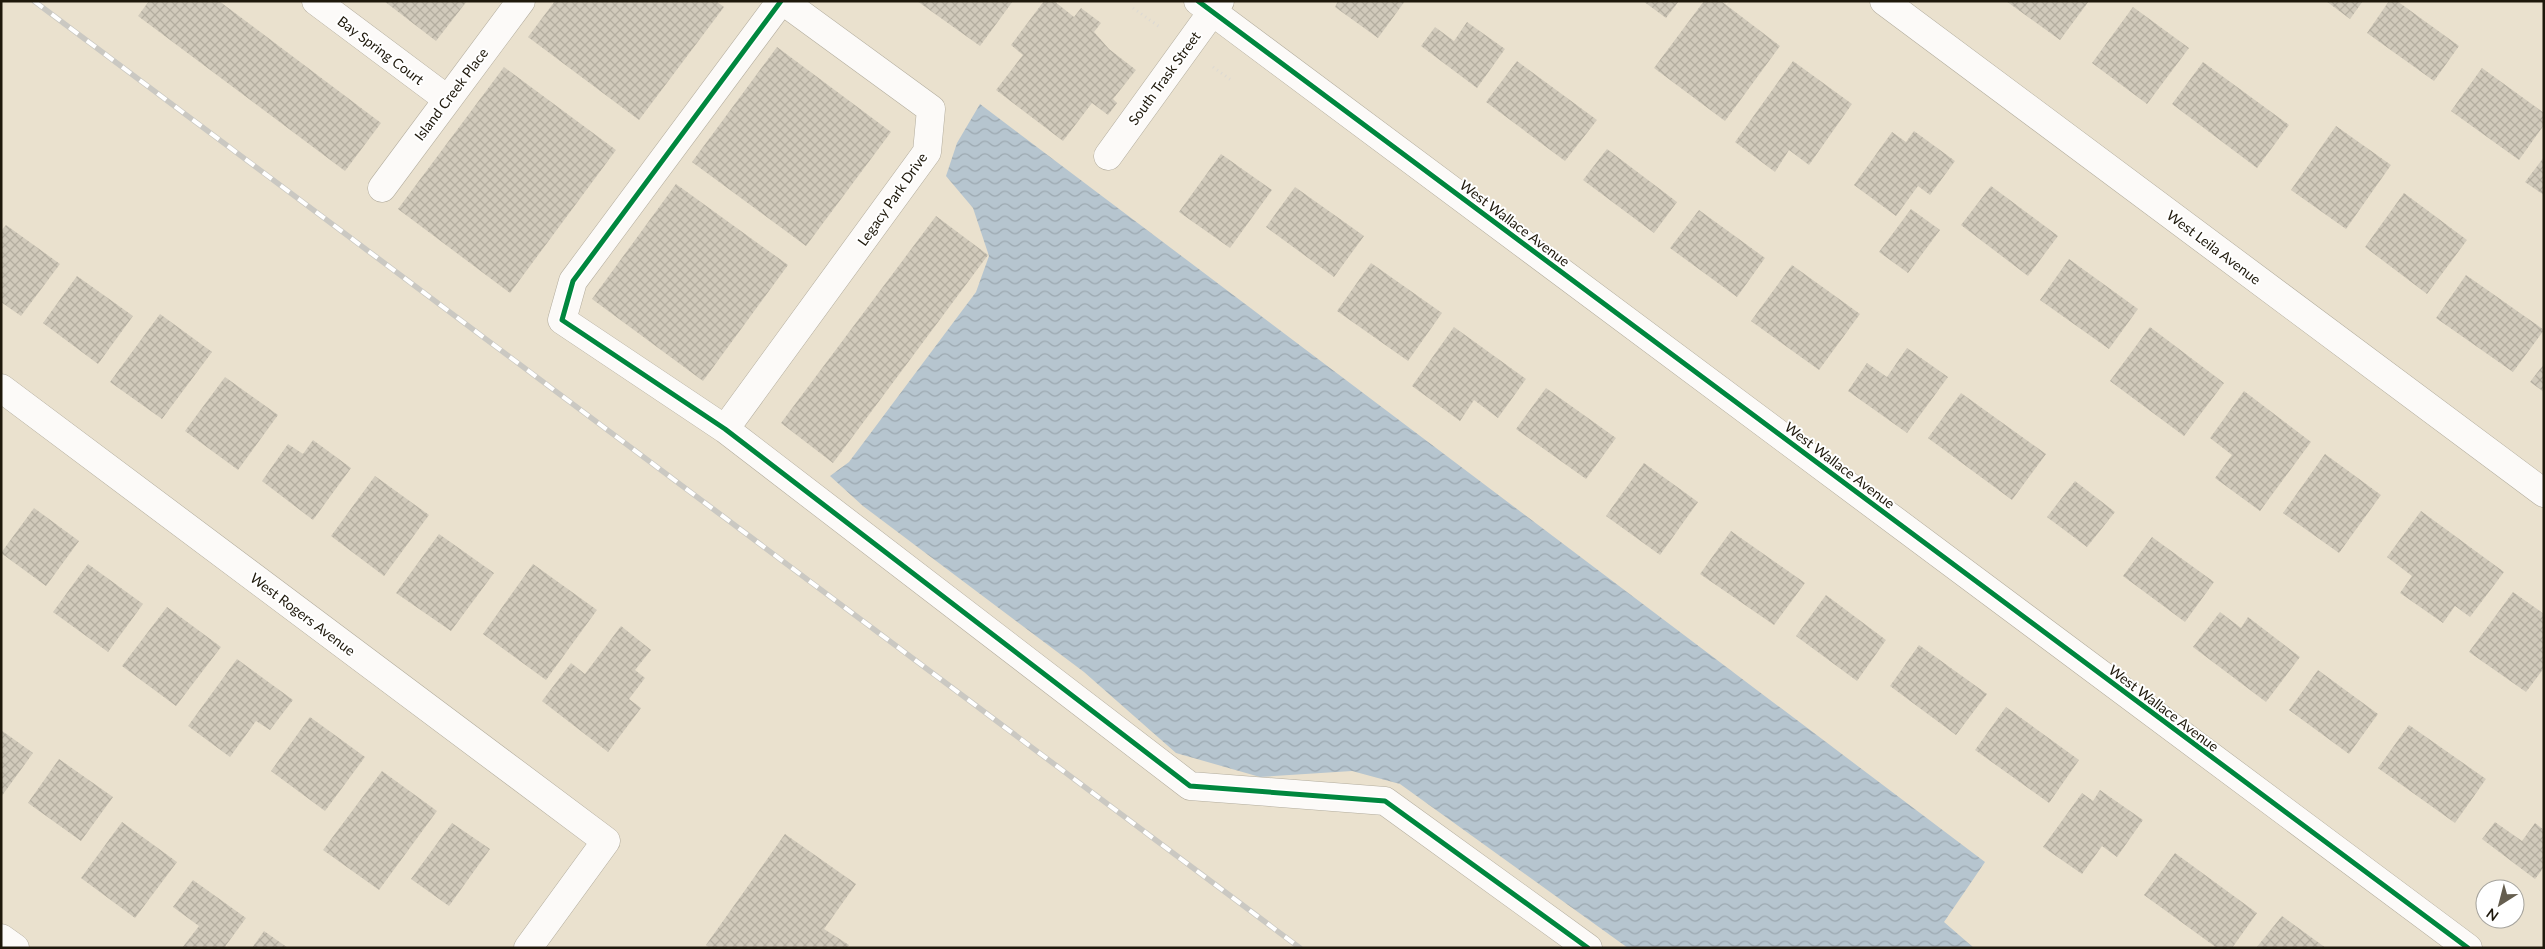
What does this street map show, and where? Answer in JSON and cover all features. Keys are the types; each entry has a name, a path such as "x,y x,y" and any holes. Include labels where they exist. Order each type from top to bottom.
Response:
{"street":[{"name":"Bay Spring Court","path":"316,1 447,99"},
{"name":"Island Creek Place","path":"382,188 521,1"},
{"name":"Legacy Park Drive","path":"725,429 927,152 930,109 782,1"},
{"path":"782,1 573,281 562,320 725,429 1190,786 1384,801 1588,948"},
{"name":"West Leila Avenue","path":"1884,1 2544,493"},
{"name":"South Trask Street","path":"1108,156 1210,5"},
{"name":"West Wallace Avenue","path":"1210,5 2468,948"},
{"name":"West Rogers Avenue","path":"1,388 606,841 528,948"},
{"path":"1,938 15,948"}],"path":[{"path":"1133,8 1168,33"},
{"path":"1210,64 1231,80"}],"water":[{"path":"980,104 1985,862 1944,922 1974,948 1628,948 1400,784 1352,771 1260,777 1176,753 1084,672 863,506 830,476 849,462 976,292 989,256 973,208 946,176 957,143"}],"building":[{"path":"149,1 219,1 381,123 345,171 138,16"},
{"path":"384,1 467,1 436,41"},
{"path":"555,1 716,1 724,7 639,120 528,37"},
{"path":"917,1 1013,1 980,46"},
{"path":"1044,1 1054,1 1074,17 1081,8 1101,23 1094,32 1109,49 1136,70 1113,99 1117,103 1108,115 1092,103 1063,141 996,90 1023,55 1011,45"},
{"path":"1338,1 1405,1 1378,38 1335,7"},
{"path":"1643,1 1679,1 1666,18"},
{"path":"1704,1 1721,1 1780,46 1725,121 1654,68"},
{"path":"2006,1 2089,1 2060,40"},
{"path":"2326,1 2363,1 2350,19"},
{"path":"2389,1 2397,1 2459,46 2434,81 2367,33"},
{"path":"2133,7 2189,48 2147,104 2092,63"},
{"path":"1467,22 1505,49 1477,88 1421,46 1435,27 1454,41"},
{"path":"777,47 891,132 806,246 692,162"},
{"path":"1517,61 1597,120 1565,161 1486,102"},
{"path":"1793,61 1852,104 1809,165 1789,150 1775,172 1735,142"},
{"path":"2203,62 2289,125 2257,168 2172,104"},
{"path":"504,67 616,150 510,293 398,209"},
{"path":"2482,68 2544,113 2544,125 2519,160 2451,111"},
{"path":"2336,126 2391,165 2346,229 2291,190"},
{"path":"1914,131 1955,161 1930,195 1918,186 1896,216 1854,185 1892,132 1906,142"},
{"path":"1607,149 1677,202 1654,233 1583,180"},
{"path":"1221,154 1272,190 1230,248 1179,212"},
{"path":"2544,157 2544,195 2525,182"},
{"path":"676,184 788,265 703,381 592,299"},
{"path":"1991,186 2058,236 2028,276 1961,225"},
{"path":"1295,187 1364,236 1334,277 1266,227"},
{"path":"2404,193 2467,240 2427,294 2365,247"},
{"path":"1911,209 1940,230 1908,273 1879,252"},
{"path":"1699,210 1765,258 1737,297 1670,248"},
{"path":"936,216 988,255 833,463 781,423"},
{"path":"6,225 60,264 21,316 1,302 1,231"},
{"path":"2069,259 2138,309 2109,349 2040,300"},
{"path":"1371,263 1442,313 1408,361 1337,311"},
{"path":"1792,265 1860,314 1819,370 1751,321"},
{"path":"2466,275 2544,330 2513,372 2436,318"},
{"path":"77,276 133,316 98,364 43,323"},
{"path":"160,314 212,352 162,419 110,382"},
{"path":"1454,327 1526,379 1498,418 1474,400 1460,421 1412,386"},
{"path":"2150,327 2224,383 2184,436 2110,381"},
{"path":"1907,348 1948,377 1907,433 1848,391 1867,363 1887,377"},
{"path":"2544,364 2544,392 2530,382"},
{"path":"225,377 278,415 238,470 185,431"},
{"path":"1546,388 1616,438 1586,479 1516,429"},
{"path":"2244,391 2311,442 2260,511 2215,478 2232,455 2210,438"},
{"path":"1961,393 2046,454 2012,500 1928,438"},
{"path":"313,440 351,468 313,520 262,481 288,444 303,454"},
{"path":"2325,454 2381,495 2339,553 2283,513"},
{"path":"1644,463 1698,502 1660,555 1606,516"},
{"path":"375,476 429,515 384,576 331,536"},
{"path":"2075,481 2115,512 2087,547 2047,517"},
{"path":"34,508 79,541 46,586 1,553"},
{"path":"2421,511 2504,572 2470,617 2455,606 2443,623 2400,593 2412,576 2387,557"},
{"path":"1731,531 1805,583 1774,625 1700,574"},
{"path":"439,534 494,573 451,631 396,593"},
{"path":"2152,537 2214,582 2185,622 2123,576"},
{"path":"88,564 143,604 108,652 53,612"},
{"path":"533,564 597,610 546,680 483,634"},
{"path":"2513,592 2544,614 2544,668 2526,692 2469,652"},
{"path":"1826,595 1886,640 1857,681 1796,636"},
{"path":"167,607 221,647 176,706 122,666"},
{"path":"2220,612 2241,628 2248,617 2300,657 2266,702 2193,647"},
{"path":"621,626 651,650 635,670 645,678 629,699 641,708 608,752 542,701 571,663 585,674"},
{"path":"1919,645 1987,694 1956,735 1890,686"},
{"path":"237,659 293,700 270,730 256,721 230,757 188,726"},
{"path":"2318,670 2378,714 2349,754 2289,710"},
{"path":"2006,707 2079,760 2049,803 1975,750"},
{"path":"310,717 365,757 325,811 271,771"},
{"path":"2409,725 2486,779 2455,823 2378,768"},
{"path":"1,730 33,753 1,797"},
{"path":"59,759 113,797 81,841 28,803"},
{"path":"382,771 437,811 379,890 323,850"},
{"path":"2100,790 2143,820 2117,857 2102,846 2082,874 2043,847 2082,793 2093,801"},
{"path":"122,822 177,862 135,918 81,878"},
{"path":"2495,822 2522,841 2535,823 2544,830 2544,867 2535,879 2482,839"},
{"path":"452,823 490,849 449,906 411,879"},
{"path":"785,834 856,884 824,929 849,945 847,948 710,948 706,945"},
{"path":"2175,853 2257,913 2232,948 2217,948 2144,895"},
{"path":"193,880 246,918 224,948 182,948 199,926 173,907"},
{"path":"2282,916 2326,948 2256,948"},
{"path":"264,931 288,948 252,948"}],"railway":[{"path":"34,1 1300,948"}],"cycle path":[{"path":"781,1 573,281 562,320 725,429 1190,786 1385,801 1588,948"},
{"path":"1198,1 2468,948"}]}
